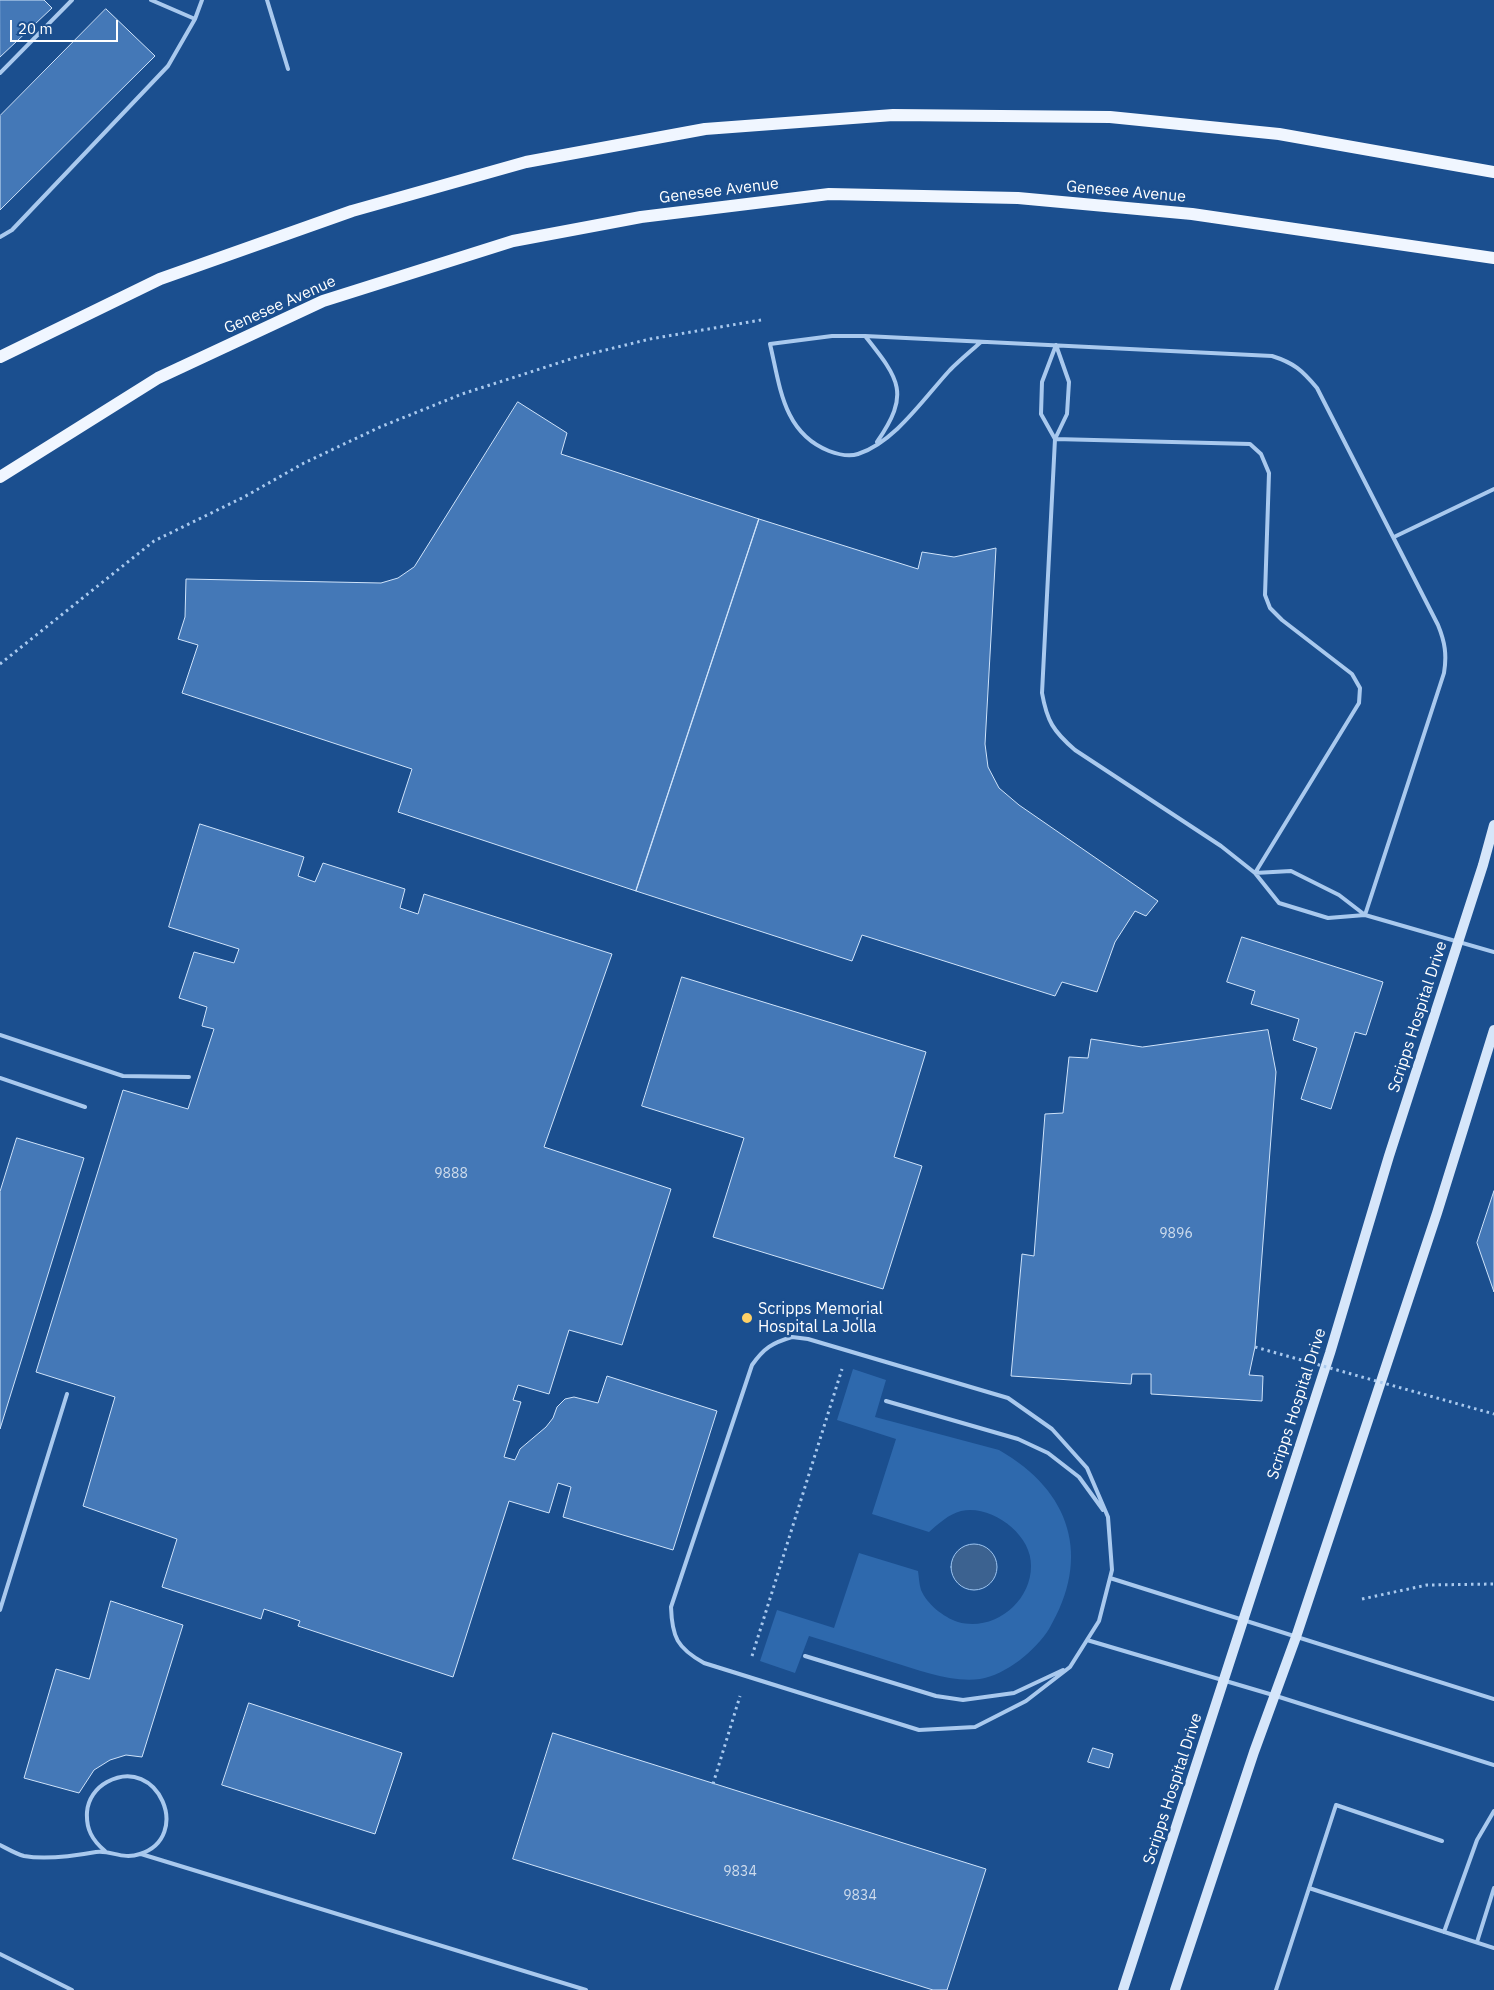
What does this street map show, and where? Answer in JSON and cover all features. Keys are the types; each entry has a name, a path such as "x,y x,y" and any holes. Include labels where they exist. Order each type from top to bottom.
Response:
{"main road":[{"path":"0,357 160,279 352,211 526,162 705,129 894,115 1110,117 1280,134 1494,172"},
{"name":"Genesee Avenue","path":"0,477 158,378 322,301 513,241 641,217 829,194 1018,198 1192,214 1494,258"}],"street":[{"name":"Scripps Hospital Drive","path":"1123,1990 1330,1353 1389,1156 1494,824"},
{"path":"1175,1990 1273,1695 1296,1637 1437,1214 1494,1030"}],"lane":[{"path":"0,73 72,0"},
{"path":"151,0 195,19"},
{"path":"0,237 12,230 168,66 195,19 202,0"},
{"path":"267,0 288,69"},
{"path":"981,342 952,368 894,432 875,446 857,455 838,454 815,446 798,430 787,410 770,344 832,336 865,336 1272,356 1290,362 1304,373 1317,388 1438,625 1447,654 1444,673 1365,915"},
{"path":"865,336 886,363 897,384 898,402 889,425 875,446"},
{"path":"1056,345 1070,382 1067,414 1055,439 1042,693 1046,716 1059,736 1075,750 1221,846 1255,873 1279,903 1328,918 1365,915 1494,952"},
{"path":"1055,439 1041,414 1042,382 1056,345"},
{"path":"1055,439 1250,444 1261,454 1269,473 1265,595 1270,608 1282,620 1352,674 1360,688 1359,703 1255,873"},
{"path":"1394,537 1494,489"},
{"path":"1255,873 1291,871 1339,895 1365,915"},
{"path":"0,1035 123,1076 189,1077"},
{"path":"0,1078 85,1107"},
{"path":"792,1337 808,1339 1008,1398 1052,1429 1087,1468 1108,1517 1112,1570 1110,1578 1099,1621 1070,1667 1026,1701 975,1727 919,1730 704,1663 686,1654 677,1641 671,1626 671,1607 752,1365 762,1352 776,1342 792,1337"},
{"path":"0,1610 67,1394"},
{"path":"886,1401 1018,1439 1048,1453 1079,1477 1108,1517"},
{"path":"1110,1578 1494,1699"},
{"path":"1087,1640 1273,1695 1494,1765"},
{"path":"805,1656 936,1696 963,1700 1014,1693 1070,1667"},
{"path":"0,1845 24,1856 67,1857 105,1851 123,1856 141,1854 153,1848 161,1838 166,1826 167,1814 164,1802 158,1791 148,1782 124,1776 112,1779 92,1795 87,1819 89,1831 105,1851"},
{"path":"1276,1990 1336,1805 1442,1841"},
{"path":"1444,1932 1477,1840 1494,1812"},
{"path":"141,1854 586,1990"},
{"path":"1309,1888 1494,1948"},
{"path":"1477,1942 1494,1888"},
{"path":"0,1954 72,1990"}],"path":[{"path":"0,664 154,541 244,497 304,463 380,427 462,394 578,357 650,339 761,320"},
{"path":"713,1784 861,1309"},
{"path":"1255,1347 1494,1414"},
{"path":"1362,1599 1427,1585 1494,1584"}],"shaded area":[{"path":"853,1369 886,1380 875,1417 999,1450 1024,1467 1043,1485 1058,1506 1067,1528 1071,1552 1069,1576 1062,1602 1049,1629 1036,1645 1010,1667 990,1677 969,1680 924,1672 809,1636 795,1673 760,1661 777,1610 834,1628 859,1553 918,1571 921,1590 927,1600 941,1613 958,1622 984,1623 996,1618 1008,1612 1025,1592 1031,1566 1030,1554 1025,1543 1017,1533 997,1517 973,1510 961,1511 948,1517 929,1532 872,1514 896,1439 837,1420"},
{"path":"974,1544 987,1548 993,1554 997,1567 993,1580 987,1586 974,1590 961,1586 955,1580 951,1567 955,1554 961,1548"}],"building":[{"path":"0,0 44,0 52,8 0,57"},
{"path":"106,9 155,56 0,210 0,116"},
{"path":"518,402 567,433 561,454 759,519 636,891 398,812 412,769 182,693 198,645 178,639 185,617 186,579 381,583 398,578 414,567"},
{"path":"759,519 918,569 922,552 954,557 996,548 985,744 988,767 999,788 1019,805 1158,901 1146,916 1135,911 1115,942 1097,992 1062,982 1055,996 862,935 852,961 636,891"},
{"path":"200,824 304,857 298,876 315,882 323,863 405,889 400,908 418,914 424,894 612,954 544,1147 671,1189 622,1345 569,1330 549,1394 518,1385 513,1400 521,1402 504,1457 515,1460 520,1449 546,1427 553,1418 557,1407 565,1399 574,1397 598,1403 607,1376 717,1411 673,1550 563,1517 571,1487 558,1483 549,1513 509,1501 453,1677 298,1626 300,1621 264,1609 261,1619 162,1587 177,1539 83,1506 115,1397 36,1372 123,1090 188,1109 214,1029 202,1026 207,1007 179,998 194,952 234,963 239,949 169,927"},
{"path":"1242,937 1383,982 1366,1035 1355,1032 1331,1109 1301,1099 1317,1048 1293,1040 1299,1019 1251,1004 1255,991 1227,982"},
{"path":"682,977 926,1052 894,1157 922,1166 883,1289 713,1237 744,1138 642,1106"},
{"path":"1268,1030 1276,1072 1255,1347 1249,1375 1263,1376 1262,1401 1151,1394 1151,1374 1132,1374 1131,1384 1011,1376 1022,1254 1034,1256 1045,1114 1063,1113 1069,1057 1088,1058 1091,1039 1142,1047"},
{"path":"17,1138 84,1158 0,1429 0,1192"},
{"path":"1494,1191 1494,1292 1477,1243"},
{"path":"111,1601 183,1625 142,1757 126,1755 110,1760 94,1770 79,1793 24,1778 56,1669 89,1679"},
{"path":"249,1703 402,1753 375,1834 222,1785"},
{"path":"553,1733 986,1869 947,1990 933,1990 513,1859"},
{"path":"1093,1748 1113,1754 1109,1768 1088,1762"}],"place":[{"name":"Scripps Memorial Hospital La Jolla","path":"747,1318"}]}
